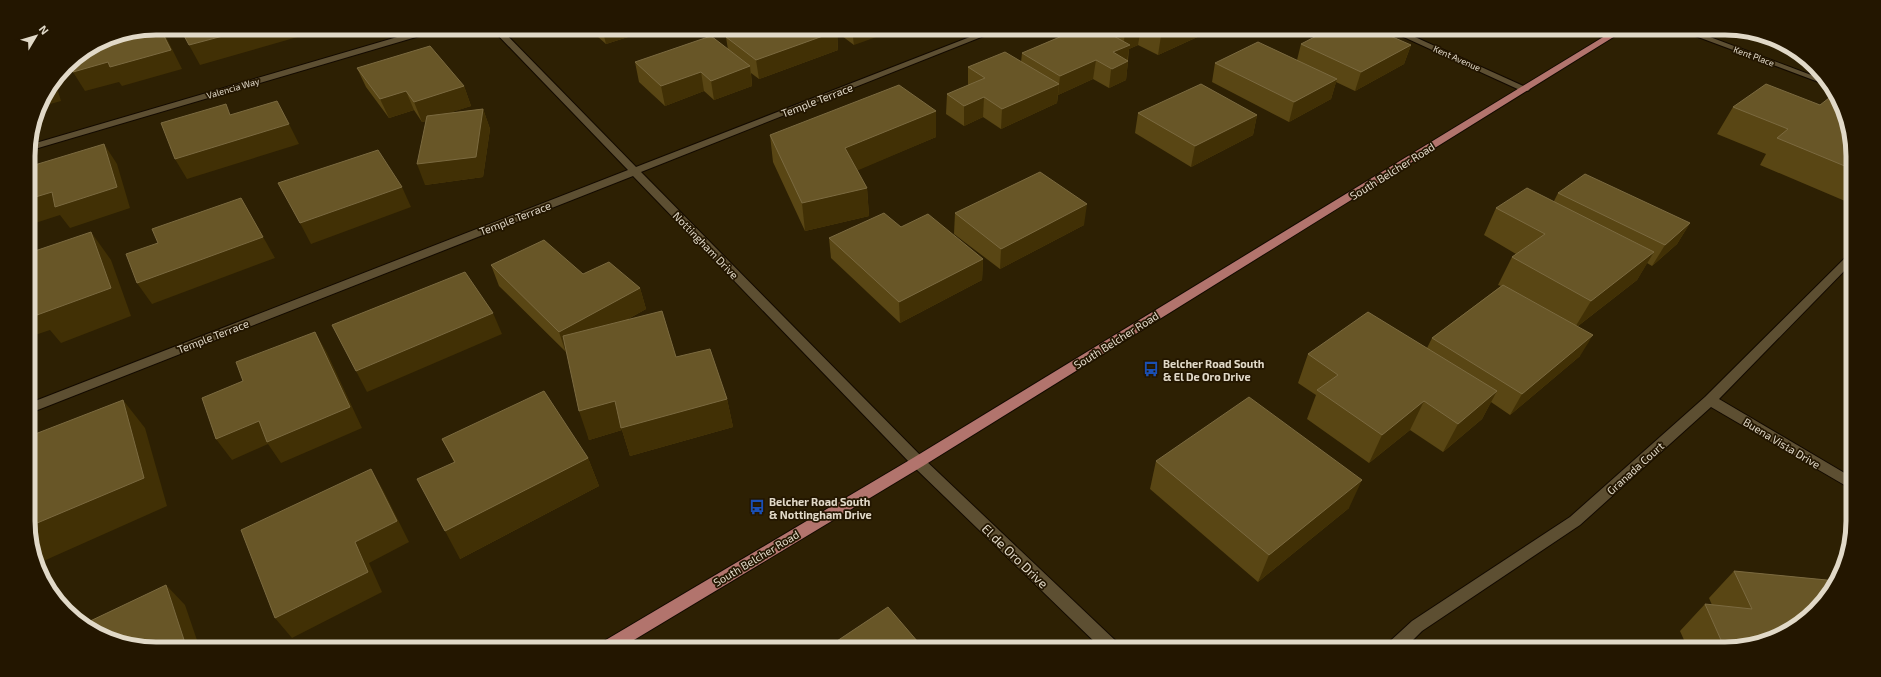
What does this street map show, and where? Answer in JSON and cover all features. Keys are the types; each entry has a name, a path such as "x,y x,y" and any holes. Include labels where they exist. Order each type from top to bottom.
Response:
{"main road":[{"name":"South Belcher Road","path":"617,642 918,462 1613,35"}],"street":[{"name":"Valencia Way","path":"35,146 413,35"},
{"name":"Nottingham Drive","path":"502,35 918,462"},
{"name":"Temple Terrace","path":"35,406 982,35"},
{"name":"Kent Avenue","path":"1404,35 1526,89"},
{"name":"Kent Place","path":"1697,35 1820,81"},
{"name":"Granada Court","path":"1400,642 1417,626 1575,521 1710,400 1846,263"},
{"name":"Buena Vista Drive","path":"1710,400 1846,481"},
{"name":"El de Oro Drive","path":"918,462 1106,642"}],"building":[{"path":"164,35 171,50 110,67 108,62 73,72 72,69 89,55 117,41 125,39 141,36"},
{"path":"184,35 227,35 189,45"},
{"path":"732,35 826,35 756,60 726,37"},
{"path":"1064,35 1112,35 1130,45 1113,52 1128,61 1112,69 1096,60 1060,76 1022,53"},
{"path":"1318,35 1388,35 1411,45 1361,72 1301,44"},
{"path":"711,36 750,66 711,81 701,72 661,86 635,62"},
{"path":"1258,42 1337,79 1294,102 1215,63"},
{"path":"430,46 464,86 414,102 406,91 380,99 357,68"},
{"path":"1005,52 1059,84 1002,109 984,97 964,106 947,94 985,78 968,67"},
{"path":"1201,84 1257,115 1195,146 1138,113"},
{"path":"1766,84 1820,105 1829,98 1831,99 1840,117 1844,133 1846,167 1777,138 1788,129 1733,107"},
{"path":"899,85 936,111 845,148 867,188 802,203 770,135"},
{"path":"277,101 289,124 175,159 161,123 226,104 230,115"},
{"path":"483,109 476,157 417,164 427,116"},
{"path":"104,144 117,187 55,207 52,192 35,197 35,165"},
{"path":"378,150 402,187 300,223 278,183"},
{"path":"1040,172 1087,204 1001,249 955,213"},
{"path":"1585,174 1690,223 1665,245 1558,193"},
{"path":"1527,188 1654,252 1591,301 1512,257 1545,234 1496,208"},
{"path":"241,198 263,237 137,283 126,254 158,243 152,229"},
{"path":"884,213 901,227 928,214 983,259 899,302 829,238"},
{"path":"91,232 111,288 37,315 35,304 35,251"},
{"path":"544,240 583,274 609,262 640,288 559,332 491,265"},
{"path":"465,272 493,313 356,371 332,325"},
{"path":"1503,285 1593,335 1522,394 1432,338"},
{"path":"662,311 676,357 710,349 727,399 621,428 615,401 579,411 563,336"},
{"path":"1368,312 1497,391 1458,424 1424,401 1382,435 1317,390 1338,375 1308,354"},
{"path":"315,332 350,407 267,442 259,421 216,439 202,398 243,381 236,362"},
{"path":"544,391 588,458 445,531 417,479 455,462 442,439"},
{"path":"1249,397 1362,480 1269,555 1156,461"},
{"path":"123,400 144,478 35,524 35,434"},
{"path":"371,469 397,521 355,542 368,572 275,618 241,530"},
{"path":"1734,571 1830,580 1816,601 1799,617 1785,626 1764,636 1748,640 1722,642 1705,604 1752,609"},
{"path":"166,585 185,642 141,641 125,638 117,636 89,622"},
{"path":"888,607 918,642 836,642"}],"place":[{"name":"Belcher Road South & El De Oro Drive","path":"1151,369"},
{"name":"Belcher Road South & Nottingham Drive","path":"757,507"}]}
